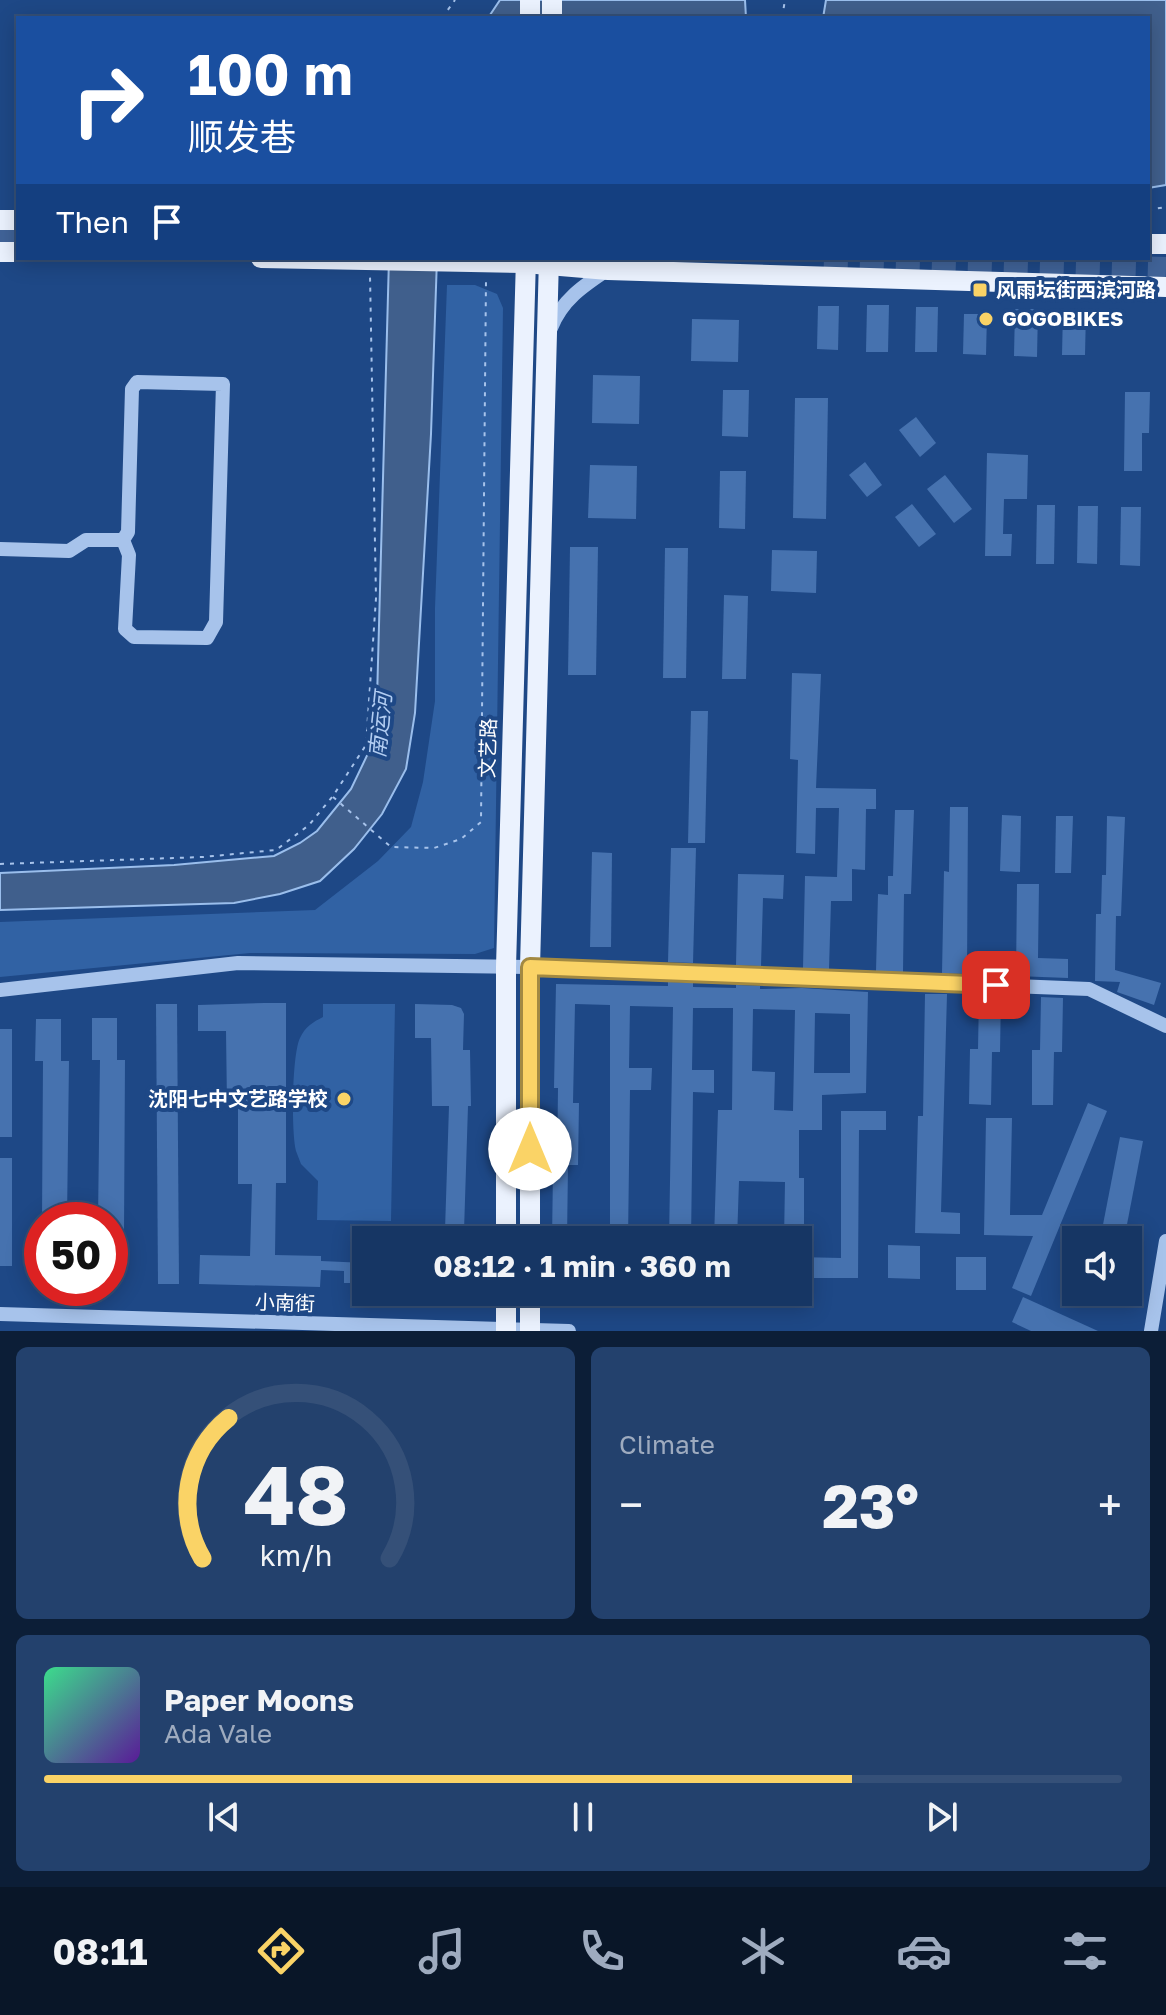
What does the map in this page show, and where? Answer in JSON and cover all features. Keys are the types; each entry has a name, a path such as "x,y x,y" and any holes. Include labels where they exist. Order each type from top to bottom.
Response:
{"main road":[{"path":"336,260 486,264 549,261 608,270 1166,287"},
{"name":"文艺路","path":"506,1226 506,967 526,261"},
{"path":"530,1226 530,967 549,261"},
{"path":"506,1306 506,1330"},
{"path":"530,1306 530,1331"}],"street":[{"path":"548,341 561,306 608,270"},
{"path":"137,382 223,384 216,622 207,638 134,637 125,629 129,555 123,540 128,532 132,389 137,382"},
{"path":"0,549 69,551 86,540 123,540"},
{"path":"0,990 238,963 530,967 1089,989 1166,1026"},
{"path":"1151,1331 1166,1241"},
{"name":"小南街","path":"0,1314 569,1331"}],"path":[{"path":"0,864 203,857 276,850 309,825 333,796 366,745 376,598 374,261"},
{"path":"333,796 391,847 434,848 461,839 481,822 486,264"}],"shaded area":[{"path":"447,285 475,285 497,294 503,308 494,948 475,954 250,953 0,977 0,922 315,910 378,861 411,827 423,782 435,701 435,608"},
{"name":"沈阳七中文艺路学校","path":"323,1004 395,1004 391,1221 317,1220 318,1181 301,1164 296,1151 293,1094 300,1038 310,1025 323,1017"}],"water":[{"path":"500,0 745,0 746,16 489,16"},
{"path":"826,0 1166,0 1166,185 1150,188 1150,16 823,16"},
{"name":"南运河","path":"389,260 437,260 431,434 415,713 406,769 382,814 354,849 320,881 280,894 234,903 0,910 0,873 174,865 274,856 300,843 317,831 351,789 373,743 377,699"}],"building":[{"path":"867,305 889,305 888,352 866,352"},
{"path":"818,306 839,306 838,350 817,349"},
{"path":"916,307 938,307 937,352 915,352"},
{"path":"1015,309 1038,309 1037,357 1014,356"},
{"path":"1063,311 1086,311 1085,355 1062,355"},
{"path":"964,314 987,314 986,355 963,354"},
{"path":"692,319 739,320 738,362 691,361"},
{"path":"593,375 640,376 639,424 592,423"},
{"path":"723,390 749,390 748,437 722,436"},
{"path":"1125,392 1150,392 1149,433 1142,433 1142,471 1124,471"},
{"path":"795,398 828,398 826,519 793,518"},
{"path":"916,417 936,443 920,457 899,430"},
{"path":"987,453 1028,455 1027,499 1004,499 1003,534 1012,534 1011,556 985,556"},
{"path":"865,462 882,485 867,497 849,475"},
{"path":"590,465 637,466 636,519 588,518"},
{"path":"720,471 746,471 745,529 719,528"},
{"path":"945,475 972,509 954,523 927,489"},
{"path":"912,504 936,534 919,547 895,517"},
{"path":"1037,505 1055,505 1054,564 1036,564"},
{"path":"1078,506 1098,506 1097,564 1077,563"},
{"path":"1121,507 1141,507 1140,566 1120,565"},
{"path":"570,547 598,547 596,675 568,675"},
{"path":"665,548 688,548 686,678 663,678"},
{"path":"772,550 817,551 816,593 771,591"},
{"path":"724,595 748,596 746,679 722,679"},
{"path":"792,673 821,674 816,788 876,789 876,809 866,809 865,870 852,869 852,901 831,901 829,969 803,968 805,876 837,877 839,808 816,808 815,854 796,853 798,760 790,759"},
{"path":"691,711 708,711 705,843 688,843"},
{"path":"950,807 968,807 967,974 942,973 944,871 949,872"},
{"path":"895,810 914,810 911,894 904,894 903,972 876,971 878,894 888,895 888,876 893,876"},
{"path":"1002,815 1021,816 1020,872 1000,871"},
{"path":"1056,816 1073,816 1071,873 1055,873"},
{"path":"1107,816 1125,817 1121,916 1116,916 1115,970 1161,983 1154,1005 1117,992 1120,982 1095,981 1096,914 1101,914 1102,875 1106,875"},
{"path":"671,848 696,848 693,963 668,962"},
{"path":"592,852 612,853 611,947 590,947"},
{"path":"738,874 784,875 783,899 763,898 761,966 736,965"},
{"path":"1017,884 1039,884 1038,958 1068,959 1068,978 1016,976"},
{"path":"668,982 693,983 693,987 736,988 736,985 760,986 760,989 868,992 866,1093 822,1095 822,1130 799,1130 799,1178 804,1178 804,1226 784,1226 785,1182 739,1181 737,1226 714,1226 718,1110 732,1110 733,1008 693,1008 692,1070 714,1070 714,1093 693,1092 691,1226 669,1226 673,1007 630,1006 629,1068 652,1068 651,1090 630,1090 628,1226 610,1226 610,1005 575,1004 573,1103 579,1103 578,1165 568,1165 567,1226 552,1226 553,1170 557,1170 558,1088 554,1088 556,984 668,986","holes":["753,1009 795,1010 793,1111 774,1110 775,1072 752,1071","815,1013 850,1014 850,1073 814,1073"]},
{"path":"925,994 947,994 941,1212 960,1213 960,1234 915,1233 918,1116 923,1116"},
{"path":"979,995 1001,996 1000,1052 992,1052 991,1105 969,1104 970,1049 978,1049"},
{"path":"1041,997 1063,998 1062,1052 1054,1052 1053,1105 1032,1105 1032,1050 1040,1050"},
{"path":"286,1003 286,1183 276,1183 275,1255 321,1256 321,1261 352,1262 352,1283 344,1283 344,1271 321,1270 320,1287 199,1284 200,1255 250,1256 252,1184 238,1184 238,1105 227,1105 226,1031 198,1031 198,1005"},
{"path":"156,1004 177,1004 179,1284 158,1284"},
{"path":"415,1004 461,1008 464,1014 463,1050 470,1050 471,1106 468,1106 464,1226 445,1226 449,1106 432,1106 431,1038 415,1038"},
{"path":"92,1018 117,1018 117,1060 125,1060 124,1202 98,1202 100,1060 92,1060"},
{"path":"36,1019 61,1019 61,1061 69,1061 67,1202 42,1202 43,1061 35,1061"},
{"path":"0,1029 12,1029 12,1137 0,1137"},
{"path":"1088,1103 1107,1111 1031,1296 1012,1288 1033,1236 984,1235 986,1118 1012,1118 1010,1215 1042,1215"},
{"path":"841,1111 886,1111 886,1130 859,1130 858,1278 812,1278 812,1257 841,1258"},
{"path":"1120,1137 1143,1141 1127,1226 1103,1226"},
{"path":"0,1158 12,1158 12,1266 0,1266"},
{"path":"888,1245 920,1246 920,1279 888,1278"},
{"path":"956,1257 986,1257 986,1290 956,1290"},
{"path":"1023,1297 1098,1331 1031,1331 1012,1322"}],"tunnel":[{"path":"0,242 16,242"},
{"path":"886,260 1166,269"}],"place":[{"name":"风雨坛街西滨河路","path":"980,290"},
{"name":"GOGOBIKES","path":"986,319"},
{"name":"沈阳七中文艺路学校","path":"344,1099"}],"route":[{"path":"530,1149 530,967 996,985"}]}
